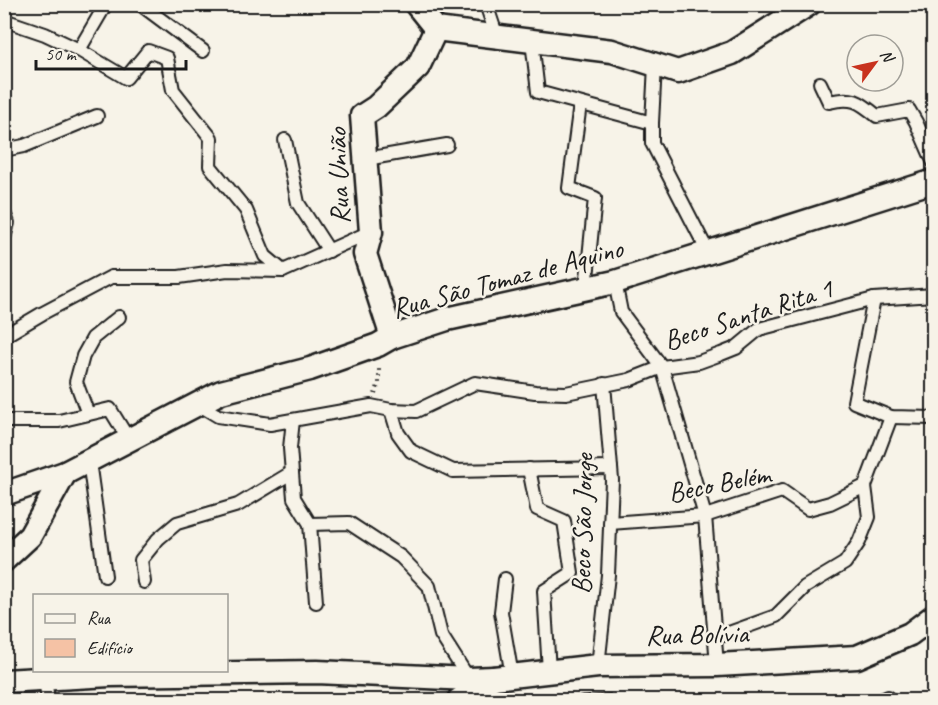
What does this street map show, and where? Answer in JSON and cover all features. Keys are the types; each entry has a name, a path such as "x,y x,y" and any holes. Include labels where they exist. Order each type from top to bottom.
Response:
{"street":[{"path":"416,4 436,29 612,51 678,72 732,53 809,4"},
{"name":"Rua União","path":"385,341 365,254 372,232 362,117 376,107 417,67 436,29"},
{"name":"Rua São Tomaz de Aquino","path":"4,494 65,473 220,392 310,369 447,319 615,282 933,181"},
{"path":"4,560 30,536 65,473"},
{"name":"Rua Bolívia","path":"459,700 503,677 549,671 598,666 717,664 857,657 910,634 933,616"},
{"path":"4,681 47,690 121,675 317,672 469,679 503,677"}],"lane":[{"path":"79,50 106,4"},
{"path":"140,4 203,51"},
{"path":"486,4 497,37"},
{"path":"4,20 45,34 79,50 126,78 148,51 167,58 172,90 211,138 210,166 246,210 266,256 283,271"},
{"path":"532,41 538,92 652,123"},
{"path":"656,65 652,143 708,252"},
{"path":"820,83 829,102 845,98 856,100 877,116 909,110 933,163"},
{"path":"580,104 569,188 595,198 586,288"},
{"path":"4,150 24,146 97,116"},
{"path":"285,140 298,203 329,251"},
{"path":"366,159 447,145"},
{"path":"4,213 8,223 4,238"},
{"path":"4,336 111,277 179,277 227,270 283,271 372,232"},
{"path":"615,282 621,312 662,368 705,516 717,664"},
{"name":"Beco Santa Rita 1","path":"198,404 218,416 270,424 371,406 391,411 416,411 475,383 535,392 566,393 629,380 662,368 699,362 736,348 759,329 874,299 933,295"},
{"path":"874,299 854,402 891,417 933,418"},
{"path":"88,414 76,382 83,356 93,338 119,317"},
{"name":"Beco São Jorge","path":"598,666 608,575 610,523 611,468 604,384"},
{"path":"4,421 59,421 111,409 129,440"},
{"path":"391,411 398,433 411,451 453,471 611,468"},
{"path":"715,638 776,616 805,587 845,563 859,542 869,517 865,486 891,417"},
{"path":"293,420 290,448 294,498 310,524 316,602"},
{"path":"89,461 105,576"},
{"path":"529,470 537,509 564,521 572,573 544,591 549,671"},
{"path":"144,582 141,560 177,523 238,505 291,473"},
{"name":"Beco Belém","path":"610,523 705,516 782,491 808,509 830,503 865,486"},
{"path":"310,524 349,523 401,557 429,586 441,634 469,679"},
{"path":"503,677 501,612 505,579"}],"path":[{"path":"371,406 379,383 385,341"}],"building":[{"path":"610,694 609,700 515,700 515,697 547,699"}]}
